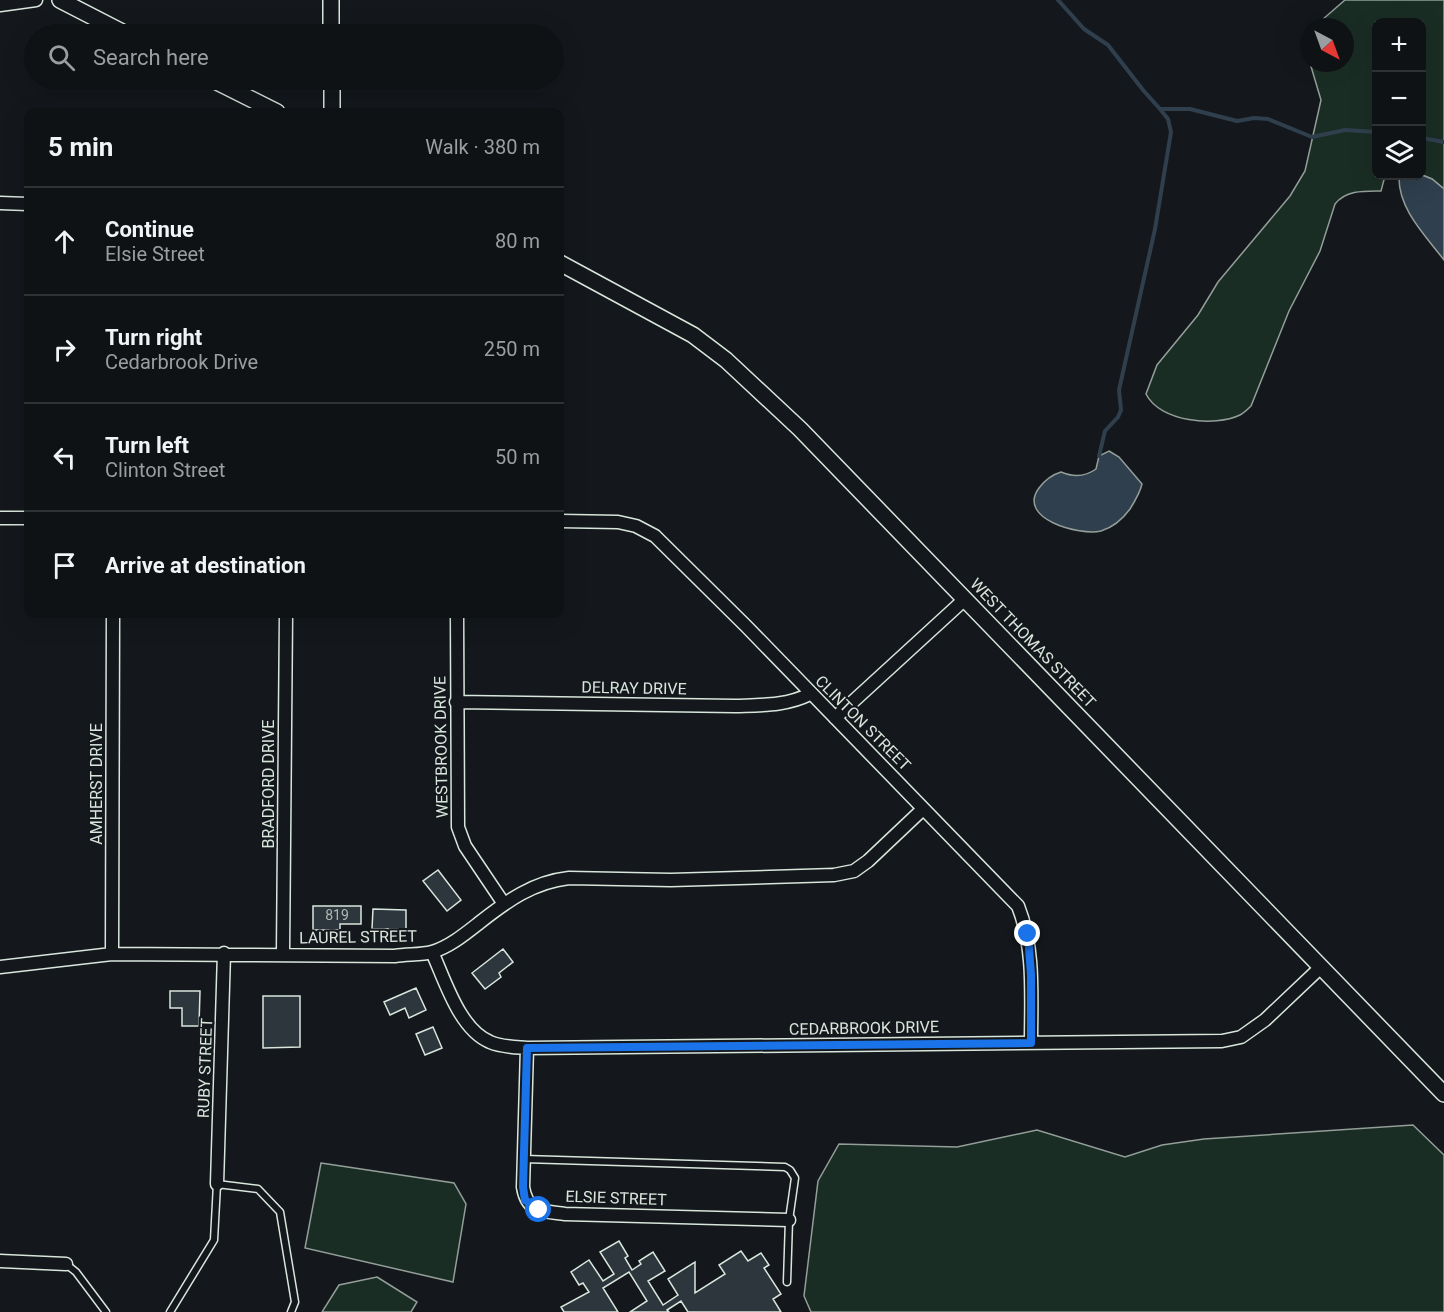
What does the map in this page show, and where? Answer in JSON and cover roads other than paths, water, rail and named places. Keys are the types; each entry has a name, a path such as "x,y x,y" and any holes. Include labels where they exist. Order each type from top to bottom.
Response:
{"street":[{"path":"0,5 36,0"},
{"path":"60,0 107,24"},
{"path":"331,0 331,24"},
{"path":"233,90 269,108"},
{"path":"332,90 332,108"},
{"path":"0,203 24,204"},
{"name":"WEST THOMAS STREET","path":"564,265 693,335 726,360 800,429 1444,1094"},
{"path":"0,518 24,518"},
{"name":"CLINTON STREET","path":"564,521 618,522 636,526 655,537 746,626 1018,906 1028,934 1031,975 1031,1043"},
{"path":"835,718 965,599"},
{"name":"AMHERST DRIVE","path":"112,954 113,618"},
{"name":"BRADFORD DRIVE","path":"283,954 286,618"},
{"name":"WESTBROOK DRIVE","path":"457,618 458,827 465,846 504,904"},
{"name":"DELRAY DRIVE","path":"456,702 735,706 779,705 810,694"},
{"name":"LAUREL STREET","path":"0,967 112,954 395,956 432,952 460,938 504,904 533,887 552,880 569,878 671,880 834,875 854,871 868,861 923,809"},
{"name":"CEDARBROOK DRIVE","path":"432,952 457,1007 479,1036 500,1046 527,1048 1222,1041 1241,1036 1265,1020 1321,967"},
{"name":"RUBY STREET","path":"217,1184 224,953"},
{"name":"ELSIE STREET","path":"527,1048 523,1187 525,1200 539,1210 565,1214 789,1220"},
{"path":"0,1261 66,1264"}],"lane":[{"path":"524,1159 785,1167 795,1178 789,1220 787,1282"},
{"path":"170,1312 214,1240 217,1184 258,1189 280,1212 295,1302 291,1312"},
{"path":"66,1264 76,1272 106,1312"}],"water":[{"path":"1426,177 1444,189 1444,260 1414,221 1403,200 1399,180 1426,180"},
{"path":"1109,451 1119,457 1142,484 1134,503 1121,520 1101,531 1091,532 1066,528 1043,517 1036,508 1034,499 1039,488 1051,476 1061,472 1070,475 1088,474 1096,469 1099,456"}],"waterway":[{"path":"1058,0 1084,29 1108,45 1160,109 1190,109 1237,121 1254,118 1268,119 1312,137 1345,130 1372,132"},
{"path":"1099,456 1105,431 1118,417 1121,410 1119,390 1155,229 1171,132 1168,119 1160,109"},
{"path":"1426,139 1444,142"}]}
